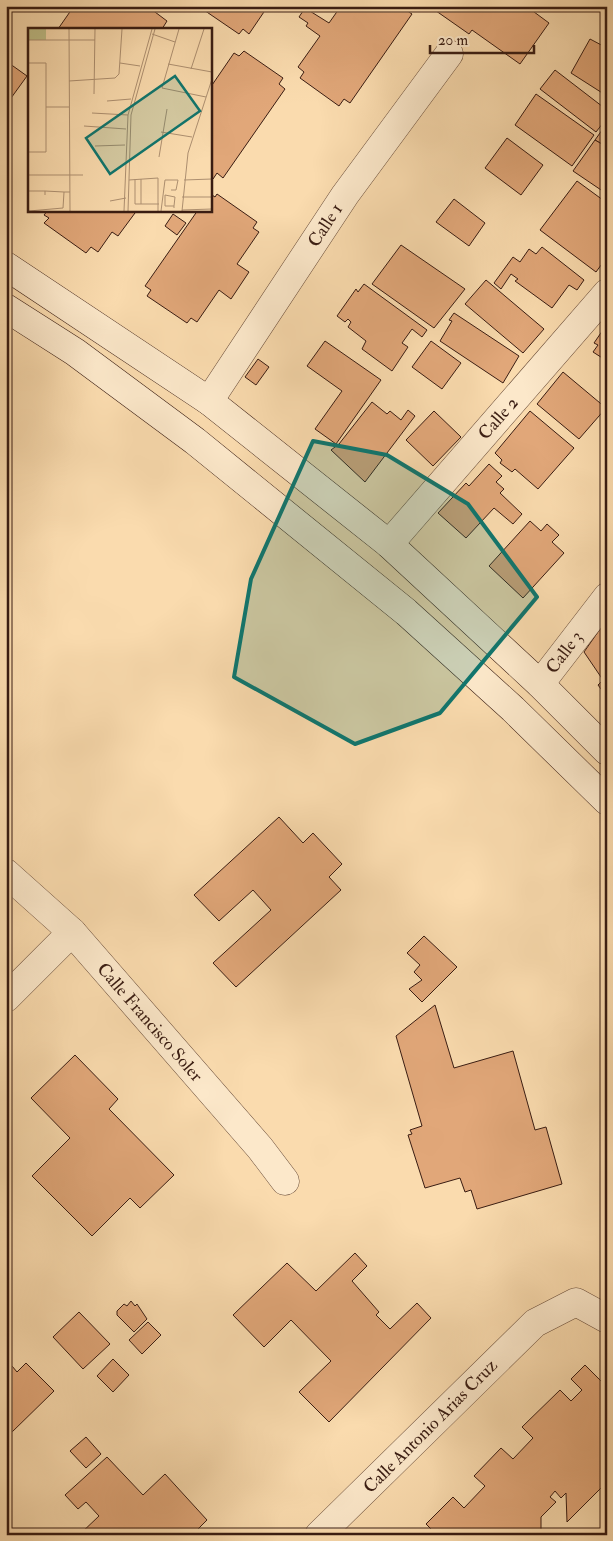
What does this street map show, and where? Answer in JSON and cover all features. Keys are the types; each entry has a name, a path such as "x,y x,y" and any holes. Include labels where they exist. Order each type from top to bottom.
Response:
{"street":[{"name":"Calle 1","path":"209,401 345,195 449,54"},
{"path":"6,266 209,401 389,544 540,684 607,751"},
{"name":"Calle 2","path":"389,544 607,293"},
{"path":"6,308 75,352 195,441 406,612 513,709 607,801"},
{"name":"Calle 3","path":"540,684 607,597"},
{"name":"Calle Francisco Soler","path":"6,873 72,932 260,1148 284,1181"},
{"path":"6,998 72,932"},
{"name":"Calle Antonio Arias Cruz","path":"319,1535 528,1329 576,1302 607,1319"}],"highlighted area":[{"path":"313,441 387,455 468,504 537,597 440,713 355,744 234,677 251,579"}],"building":[{"path":"74,6 147,6 167,21 163,28 59,28"},
{"path":"198,6 268,6 249,34 243,29 239,34"},
{"path":"341,6 408,6 406,10 412,14 350,103 344,99 339,106 300,78 304,72 298,67 320,36 306,26 308,23 299,17 305,8 329,23"},
{"path":"429,6 526,6 549,23 520,64 472,30 469,34"},
{"path":"590,39 607,48 607,96 571,73"},
{"path":"244,51 283,78 279,84 285,89 223,178 217,173 213,179 211,178 211,87 234,53 239,56"},
{"path":"6,61 27,76 6,105"},
{"path":"555,70 607,110 607,118 596,132 540,89"},
{"path":"536,94 594,135 572,166 515,125"},
{"path":"605,126 607,127 607,147 595,140"},
{"path":"507,138 543,165 521,195 485,168"},
{"path":"595,140 607,147 607,194 573,171"},
{"path":"577,181 607,203 607,257 596,272 540,230"},
{"path":"217,194 257,222 253,228 259,232 237,264 249,272 231,299 219,290 197,322 191,318 187,323 147,296 151,290 145,286 197,211 211,211 211,196 215,197"},
{"path":"454,199 485,223 469,246 436,222"},
{"path":"47,211 132,211 135,213 118,236 112,232 98,252 91,247 86,253 44,223 49,218 44,215"},
{"path":"173,214 186,223 177,235 165,226"},
{"path":"401,245 465,289 434,328 372,284"},
{"path":"542,247 584,280 577,290 569,285 552,308 515,281 518,279 511,274 501,289 494,283 513,257 520,262 529,249 536,254"},
{"path":"486,280 544,329 523,353 465,304"},
{"path":"364,284 427,330 422,337 412,329 402,343 408,347 392,371 362,349 366,341 348,327 351,322 348,319 345,322 337,316 356,289 358,292"},
{"path":"454,313 519,356 503,383 440,341 452,321 449,320"},
{"path":"607,324 607,361 593,352 598,345 594,343"},
{"path":"325,341 381,380 336,444 315,429 342,391 307,366"},
{"path":"431,341 461,363 442,389 412,367"},
{"path":"258,359 269,367 256,385 245,377"},
{"path":"563,372 606,408 579,439 537,404"},
{"path":"372,402 387,414 390,411 401,420 408,410 415,416 365,482 331,450 339,444"},
{"path":"434,411 461,437 433,466 406,440"},
{"path":"530,411 574,448 538,489 515,469 512,472 500,463 502,460 495,453"},
{"path":"489,464 502,476 496,482 504,489 500,493 522,514 513,524 494,508 466,538 438,513 466,483 469,486"},
{"path":"530,521 541,531 547,524 559,535 552,542 564,553 523,598 489,566"},
{"path":"607,619 607,697 598,685 603,680 584,652"},
{"path":"279,817 303,843 313,833 342,864 329,877 341,890 236,987 213,963 271,910 253,890 219,921 194,895"},
{"path":"424,936 457,967 422,1002 409,989 422,980 414,972 420,965 407,953"},
{"path":"435,1005 454,1068 513,1051 535,1130 546,1127 562,1184 477,1209 471,1190 465,1192 460,1178 425,1188 408,1135 412,1134 410,1130 422,1126 396,1036"},
{"path":"75,1055 118,1099 109,1109 174,1175 140,1208 130,1198 92,1236 32,1176 70,1138 31,1098"},
{"path":"355,1253 367,1266 352,1281 379,1312 376,1315 390,1329 417,1303 431,1318 329,1422 299,1392 331,1361 291,1320 264,1347 233,1315 287,1263 316,1291"},
{"path":"131,1301 135,1306 137,1304 147,1319 134,1332 117,1315 117,1311 124,1304 127,1306"},
{"path":"79,1312 110,1344 83,1369 53,1337"},
{"path":"148,1322 161,1335 142,1354 129,1340"},
{"path":"113,1359 129,1375 113,1392 97,1376"},
{"path":"26,1363 54,1391 11,1433 6,1428 6,1365 10,1369 12,1366 17,1372"},
{"path":"585,1365 603,1383 605,1380 607,1382 607,1482 567,1522 566,1493 561,1498 555,1491 550,1497 556,1502 541,1517 541,1535 437,1535 426,1524 453,1497 464,1508 485,1486 474,1476 501,1448 513,1459 533,1438 522,1427 560,1390 571,1401 582,1390 571,1379"},
{"path":"86,1437 101,1454 86,1468 70,1451"},
{"path":"107,1457 143,1495 165,1474 207,1520 192,1535 79,1535 99,1516 86,1502 78,1509 65,1495"}]}
